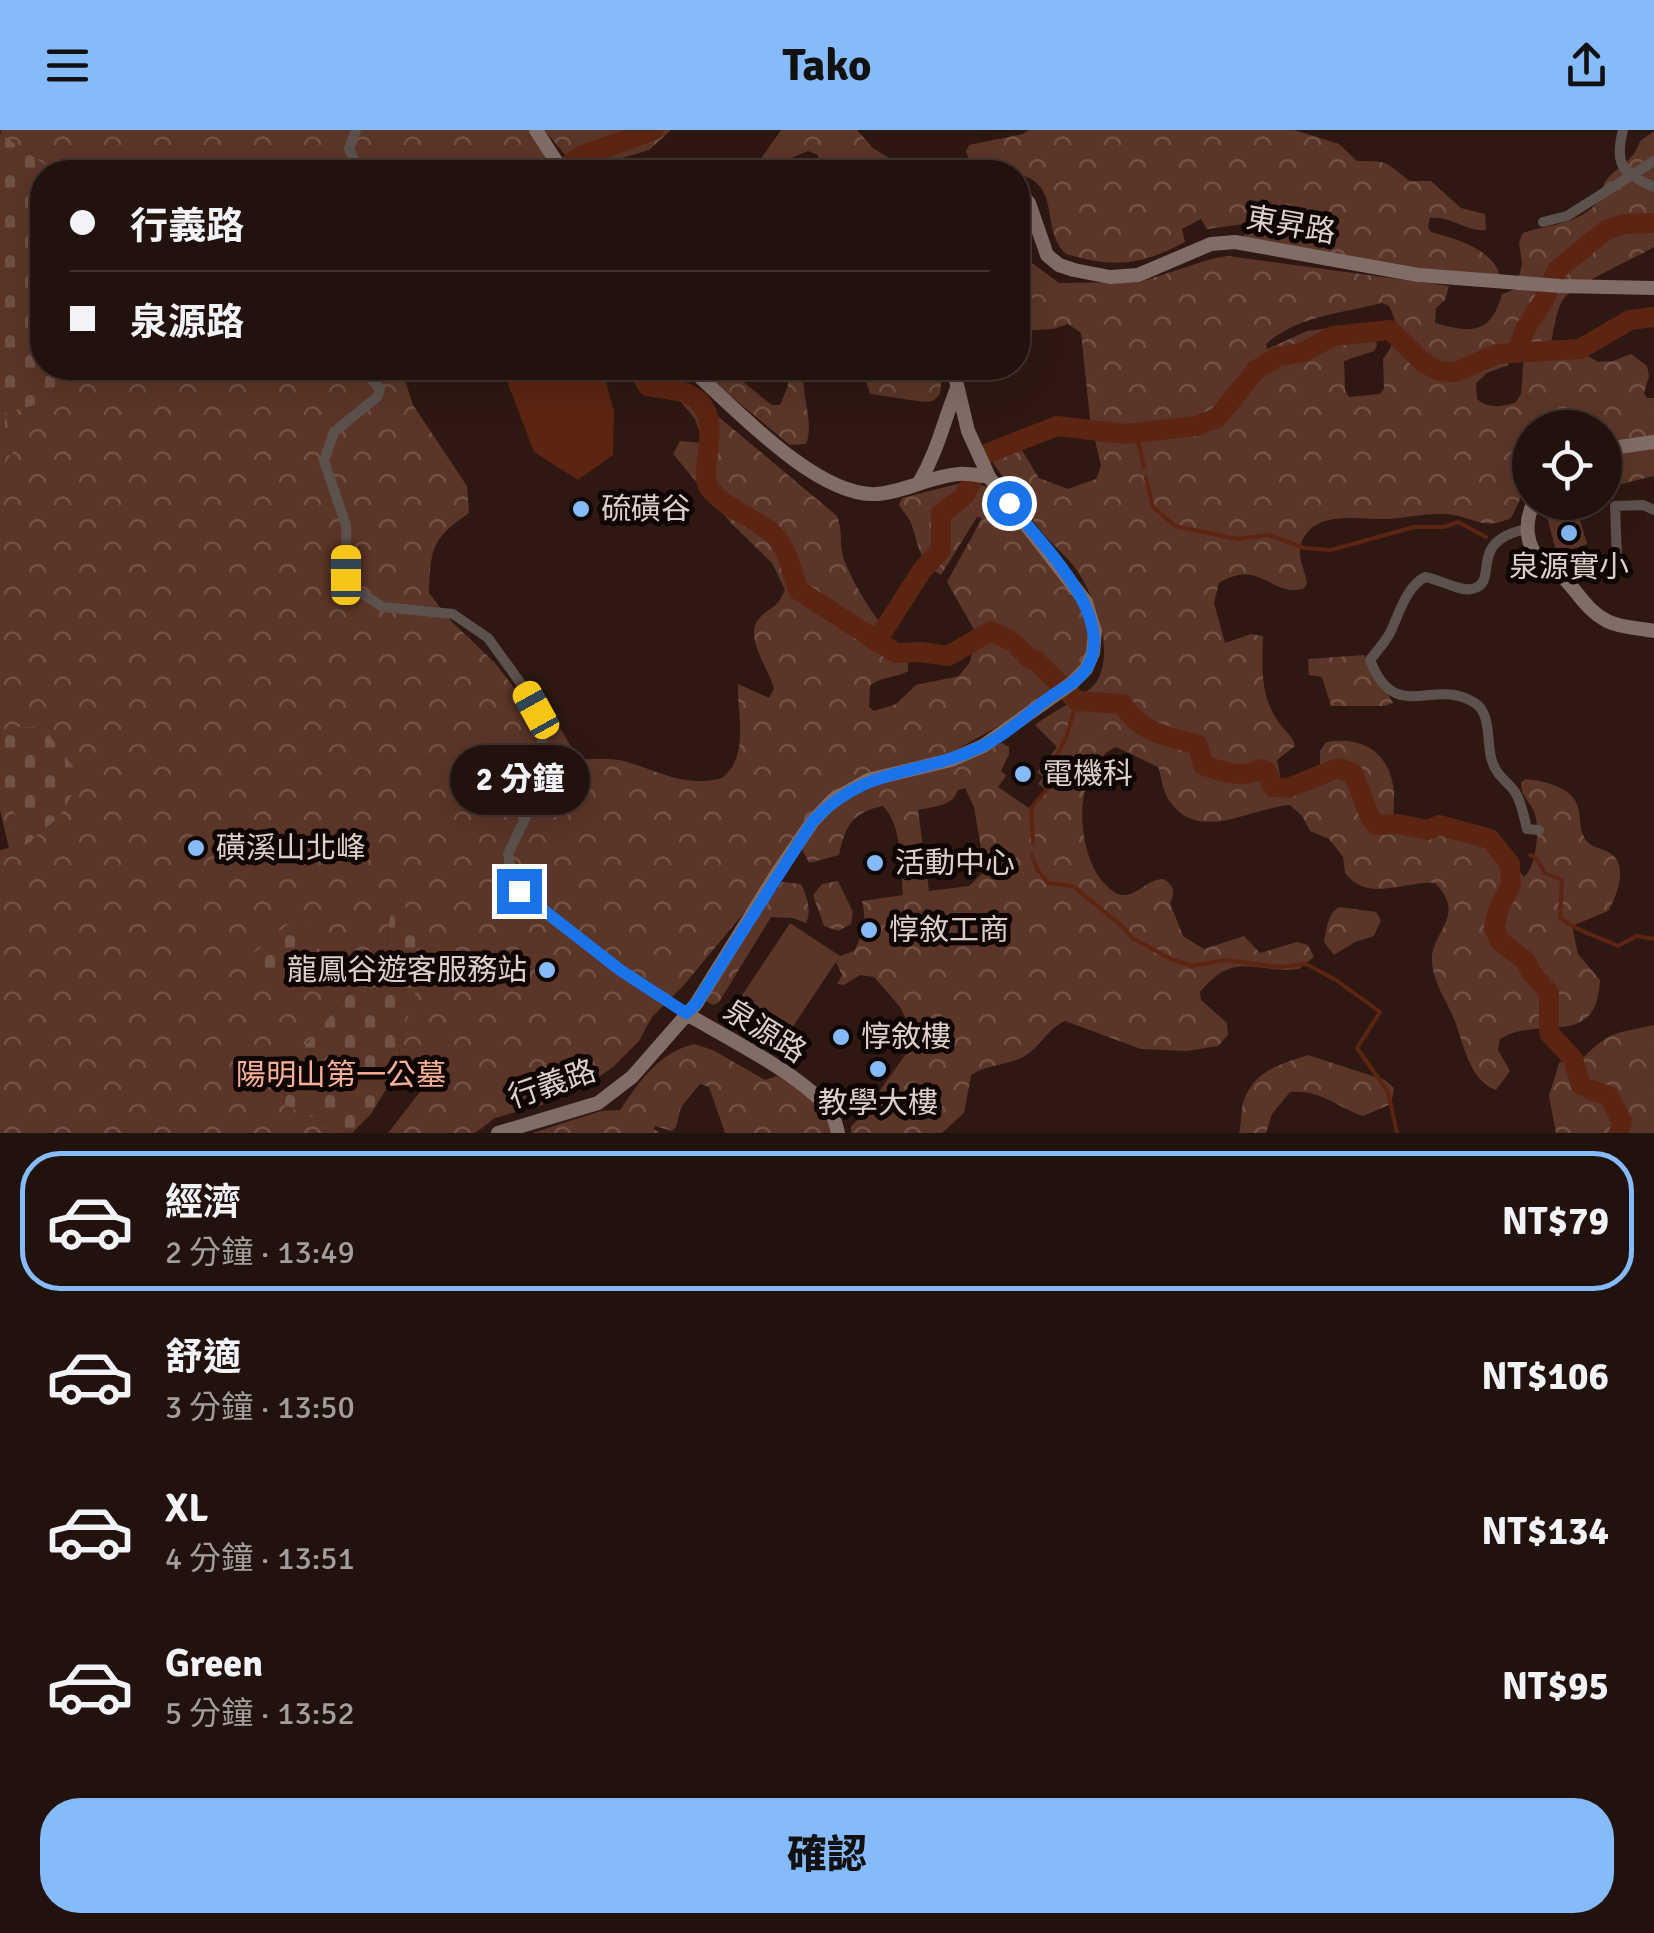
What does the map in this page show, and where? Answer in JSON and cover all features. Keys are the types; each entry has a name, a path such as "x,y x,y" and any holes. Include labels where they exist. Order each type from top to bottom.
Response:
{"street":[{"path":"354,160 349,149 356,130"},
{"path":"536,130 555,160"},
{"path":"1623,130 1620,156 1628,175 1654,187"},
{"path":"1543,222 1566,216 1654,161"},
{"name":"東昇路","path":"1030,207 1047,255 1059,265 1110,276 1138,275 1211,244 1235,242 1418,275 1654,288"},
{"name":"泉源路","path":"372,380 380,388 377,397 334,432 324,461 346,525 346,575 350,586 383,607 453,614 488,638 536,710 542,733 542,757 533,802 508,854 512,881 529,901 620,970 820,1100 834,1115 838,1133"},
{"path":"704,380 797,462 836,487 876,494 959,474 990,477"},
{"path":"955,380 972,441 990,477"},
{"path":"919,483 938,451 946,414 957,388"},
{"path":"1622,447 1654,442"},
{"name":"行義路","path":"498,1133 606,1099 632,1077 696,1004 813,821 833,800 868,780 950,760 983,746 1086,669 1093,653 1095,631 1086,602 990,477"},
{"path":"1617,559 1615,506 1642,505 1654,510"},
{"path":"1529,520 1526,529 1531,546 1580,600 1612,624 1654,631"},
{"path":"1526,529 1504,534 1494,542 1487,554 1487,574 1475,588 1468,590 1425,576 1419,579 1390,635 1370,660 1392,692 1407,698 1441,693 1476,703 1486,715 1492,762 1499,776 1518,797 1527,829 1540,830"}],"green space":[{"path":"0,130 530,130 548,160 38,160"},
{"path":"544,130 671,130 649,150 616,160 570,160"},
{"path":"781,130 857,130 873,148 892,160 819,160 818,155 808,151 787,160 760,160"},
{"path":"1028,130 1294,130 1339,144 1357,161 1386,164 1410,181 1431,181 1461,208 1485,214 1486,230 1437,218 1430,218 1428,227 1431,232 1481,251 1500,275 1432,271 1244,238 1244,224 1207,229 1201,219 1182,229 1185,242 1140,260 1113,263 1066,254 1054,234 1044,192 1030,179 1030,160 969,160 969,145"},
{"path":"1654,131 1654,247 1567,295 1558,312 1550,349 1586,355 1598,362 1631,354 1647,366 1649,376 1644,393 1647,398 1654,398 1654,476 1622,484 1622,410 1512,410 1511,518 1484,523 1454,515 1428,514 1328,520 1309,530 1303,539 1300,556 1307,584 1303,589 1282,588 1255,576 1233,576 1219,583 1214,603 1225,643 1251,634 1263,636 1263,679 1268,700 1295,746 1277,760 1281,781 1286,785 1320,777 1320,751 1326,742 1363,745 1381,757 1387,767 1394,792 1394,817 1401,831 1492,839 1506,849 1524,877 1534,856 1537,827 1521,782 1541,781 1570,794 1578,807 1586,841 1616,858 1620,873 1608,911 1572,926 1578,954 1600,980 1589,1016 1564,1027 1516,1032 1500,1039 1498,1050 1510,1071 1496,1090 1487,1085 1468,1059 1435,977 1433,951 1448,915 1448,905 1435,883 1375,889 1354,882 1345,873 1343,857 1329,839 1310,831 1290,805 1224,820 1193,819 1179,812 1167,797 1158,767 1116,747 1091,772 1082,809 1087,849 1102,881 1115,893 1127,895 1164,879 1173,889 1170,903 1183,936 1204,949 1244,936 1260,953 1297,942 1308,945 1314,957 1299,969 1235,967 1212,979 1200,992 1201,1000 1227,1023 1228,1035 1218,1046 1187,1051 1141,1049 1065,1021 1023,1057 971,1075 964,1113 942,1133 851,1133 851,1126 915,1041 903,1032 909,1026 901,1008 874,977 860,975 844,985 837,984 842,975 836,962 840,956 854,951 862,933 862,901 903,895 899,848 894,825 883,806 857,816 844,835 839,855 809,863 802,849 831,807 881,783 1002,743 1009,747 1009,754 1001,771 1006,776 998,787 1032,810 1046,789 1038,784 1043,777 1037,772 1057,747 1035,725 1092,686 1102,668 1100,621 1088,590 992,461 992,457 1021,449 1039,478 1068,489 1096,479 1101,466 1090,419 1081,333 1068,324 1030,330 1030,261 1059,283 1140,282 1228,256 1449,286 1445,300 1436,308 1435,323 1478,328 1492,317 1502,294 1516,289 1523,233 1589,211 1598,202 1609,177 1633,155 1640,141","holes":["1382,303 1389,306 1395,322 1394,340 1383,359 1384,388 1380,394 1349,397 1345,390 1344,361 1374,351 1377,345 1373,322 1307,331 1267,349 1266,344 1306,321","1524,356 1521,394 1516,402 1491,406 1477,399 1476,383 1487,373 1508,365 1508,357","965,788 974,807 985,871 969,886 929,891 918,810 947,803"]},
{"path":"0,133 38,160 30,160 30,380 60,380 42,403 5,413 13,451 0,472"},
{"path":"59,380 405,380 413,405 467,486 469,513 447,530 436,546 429,593 522,698 558,724 578,759 622,760 686,780 722,778 731,769 739,747 738,684 769,698 774,689 754,635 758,620 785,590 772,563 731,523 673,454 680,441 701,443 695,419 681,402 657,396 637,380 681,380 720,418 837,516 843,556 851,576 908,664 908,671 870,686 869,707 874,711 896,704 916,685 959,676 970,662 976,633 947,582 982,518 977,517 941,575 924,560 911,523 899,505 902,498 969,481 993,489 1084,608 1089,632 1084,671 949,754 881,776 805,827 747,909 652,1017 639,1041 590,1083 548,1103 495,1118 475,1133 388,1133 423,1088 404,1084 398,1038 412,1008 390,916 386,948 286,1069 284,1105 352,1133 0,1133 0,850 9,848 0,810 0,472 13,451 4,413"},
{"path":"716,380 739,380 772,405 780,405 788,380 804,380 809,426 806,444 790,445 716,384"},
{"path":"866,380 942,380 940,394 933,401 870,394"},
{"path":"1548,520 1580,520 1587,544 1557,554"},
{"path":"1364,655 1393,703 1331,706 1322,677 1309,675 1308,659"},
{"path":"45,727 80,781 59,817 12,856 16,815 0,793 0,730"},
{"path":"838,881 853,912 851,924 838,931 824,926 813,895 822,884"},
{"path":"782,882 801,884 808,904 806,923 771,917 719,1002 713,1005 704,1000 703,994"},
{"name":"陽明山第一公墓","path":"406,905 416,927 418,976 413,1007 398,1038 404,1084 387,1088 371,1114 352,1133 284,1105 286,1069 386,948 390,916"},
{"path":"1339,907 1376,912 1381,920 1374,936 1334,955 1324,942 1330,918"},
{"path":"790,923 840,956 778,1049 729,1015"},
{"name":"陽明山第一公墓","path":"288,924 310,928 323,940 305,966 280,982 253,954"},
{"path":"1654,1025 1654,1133 1556,1133 1549,1096 1559,1063 1581,1060 1614,1035"},
{"path":"694,1044 713,1050 765,1080 777,1076 795,1086 819,1107 833,1133 725,1133 709,1087 700,1084 681,1107 672,1131 655,1126 660,1133 532,1133 601,1111 620,1110 660,1061"},
{"path":"1308,1055 1385,1080 1394,1088 1391,1104 1363,1116 1319,1096 1290,1092 1272,1114 1266,1133 1239,1133 1243,1104 1255,1082 1270,1070"}],"shaded area":[{"path":"509,380 605,380 614,411 613,455 578,480 534,452"}],"waterway":[{"path":"575,160 654,130"},
{"path":"1517,352 1557,270 1606,230 1624,224 1654,223"},
{"path":"988,453 1057,426 1125,434 1196,426 1217,418 1256,370 1277,357 1304,352 1333,336 1390,330 1424,363 1439,371 1455,372 1497,354 1580,349 1630,320 1654,317"},
{"path":"644,380 648,386 686,393 700,402 710,427 706,469 710,489 778,540 798,590 896,653 948,656 991,631 1013,642 1077,701 1123,704 1146,727 1198,745 1203,765 1240,774 1261,769 1267,772 1273,787 1288,788 1338,768 1353,773 1376,825 1398,824 1428,830 1439,825 1490,839 1510,864 1511,885 1494,928 1501,942 1526,961 1549,993 1549,1033 1573,1059 1581,1085"},
{"path":"1136,432 1144,467"},
{"path":"1146,478 1153,507 1175,526 1237,539 1268,535 1305,548 1331,550 1414,527 1444,527 1458,522 1486,537"},
{"path":"876,642 923,569 941,550 941,514 963,497 971,484"},
{"path":"1033,842 1031,808 1049,787 1046,776 1066,738 1077,701"},
{"path":"1032,855 1048,883 1073,886 1132,938 1171,959 1192,966 1225,960 1280,967 1306,964 1380,1012 1357,1048 1388,1092 1397,1133"},
{"path":"1530,855 1545,873 1562,880 1560,917 1565,922 1618,946 1637,936 1654,939"},
{"path":"1591,1090 1609,1096 1622,1122 1619,1133"}],"place":[{"name":"硫磺谷","path":"581,509"},
{"name":"泉源實小","path":"1569,533"},
{"name":"電機科","path":"1023,774"},
{"name":"磺溪山北峰","path":"196,848"},
{"name":"活動中心","path":"875,863"},
{"name":"惇敘工商","path":"869,930"},
{"name":"龍鳳谷遊客服務站","path":"547,970"},
{"name":"惇敘樓","path":"841,1037"},
{"name":"教學大樓","path":"878,1069"}],"route":[{"path":"519,891 620,970 686,1013 696,1004 813,821 833,800 868,780 950,760 983,746 1078,679 1086,669 1093,653 1095,631 1086,602 1009,503"}]}
